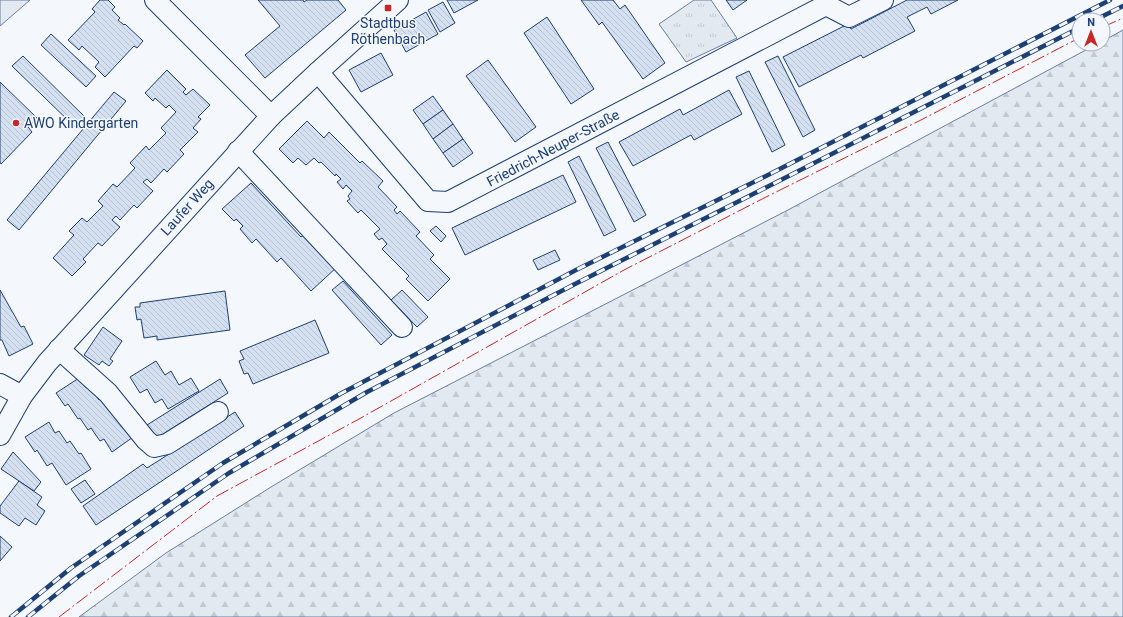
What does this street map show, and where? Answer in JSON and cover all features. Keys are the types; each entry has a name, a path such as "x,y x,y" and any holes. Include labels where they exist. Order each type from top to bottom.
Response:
{"street":[{"path":"155,0 270,116"},
{"name":"Laufer Weg","path":"0,435 22,396 47,363 270,116 398,0"},
{"name":"Friedrich-Neuper-Straße","path":"318,72 428,202 448,202 826,3 849,17 883,0"},
{"path":"238,151 402,327"},
{"path":"59,349 108,393 146,440 154,447 166,444 218,412"},
{"path":"0,384 22,396"}],"green space":[{"path":"0,0 30,0 0,26"},
{"path":"694,0 711,0 737,38 686,62 659,24"},
{"path":"1123,30 1123,617 79,617 166,553 271,487 394,413 788,210 1082,52 1111,52 1111,37"}],"building":[{"path":"100,0 108,0 115,7 112,10 120,18 118,20 124,25 125,24 143,41 137,48 134,46 105,77 95,67 99,62 82,46 79,50 68,40 95,12 92,9"},
{"path":"258,0 303,0 304,2 307,0 338,0 346,10 265,78 245,55 280,26"},
{"path":"447,0 478,0 454,13"},
{"path":"581,0 613,0 620,9 625,5 665,63 643,79 602,22 599,25"},
{"path":"726,0 747,0 733,10"},
{"path":"907,0 958,0 931,14 927,7 907,17 915,31 863,58 861,55 799,87 783,57 848,24 851,29"},
{"path":"443,2 455,23 440,32 428,10"},
{"path":"426,12 438,34 406,52 394,30"},
{"path":"547,17 594,89 571,104 524,33"},
{"path":"51,34 96,76 86,87 41,45"},
{"path":"381,53 393,75 361,92 349,70"},
{"path":"23,56 86,118 76,128 12,66"},
{"path":"778,56 815,130 803,137 765,62"},
{"path":"488,60 536,127 515,142 466,76"},
{"path":"167,70 186,89 183,92 186,95 193,89 210,105 198,117 201,119 193,128 198,132 180,150 184,154 167,172 164,169 151,183 147,179 143,182 153,191 137,208 134,205 120,220 116,216 112,220 120,227 102,246 98,243 83,259 86,262 72,276 53,258 74,235 69,231 82,218 87,222 103,206 98,201 113,184 117,187 135,168 130,163 146,146 149,150 166,133 161,128 176,112 169,105 166,108 155,98 153,101 145,93"},
{"path":"749,71 785,145 772,152 736,77"},
{"name":"AWO Kindergarten","path":"0,82 37,118 28,127 32,132 1,164 0,162"},
{"path":"729,90 742,114 694,140 691,135 633,166 619,142 680,109 683,115"},
{"path":"114,92 126,101 19,230 7,220"},
{"path":"433,96 443,110 423,124 413,110"},
{"path":"443,110 453,124 433,139 423,124"},
{"path":"307,121 324,138 329,132 360,163 362,161 383,181 378,187 397,207 394,210 397,214 400,211 420,232 416,236 434,255 430,259 450,279 428,301 406,279 409,276 382,249 387,244 382,238 379,240 374,234 380,229 361,210 358,213 347,201 350,199 348,196 352,191 346,185 343,189 337,182 341,179 336,174 335,176 321,162 319,163 314,158 306,165 298,158 293,163 279,149"},
{"path":"453,124 463,139 443,153 433,139"},
{"path":"463,139 473,153 453,167 443,153"},
{"path":"608,142 646,215 634,222 596,148"},
{"path":"579,156 616,230 604,236 568,162"},
{"path":"563,175 576,202 465,255 452,228"},
{"path":"251,183 301,237 306,233 337,267 311,291 281,258 277,262 256,239 252,243 240,229 243,226 236,219 234,221 222,209"},
{"path":"436,226 446,236 441,242 430,231"},
{"path":"555,250 560,260 538,270 533,260"},
{"path":"343,281 392,335 381,345 332,290"},
{"path":"0,290 21,327 24,326 33,344 9,356 2,340 0,340"},
{"path":"402,290 428,317 417,327 391,300"},
{"path":"225,291 230,330 157,340 157,336 144,338 141,319 137,320 135,307 140,307 140,303"},
{"path":"315,320 329,353 253,384 248,373 244,374 239,361 244,359 240,351"},
{"path":"103,327 122,341 110,359 113,361 109,366 102,361 99,365 84,355"},
{"path":"156,361 165,375 171,371 179,385 191,378 199,391 168,409 162,399 155,403 147,389 140,393 130,377"},
{"path":"79,378 86,388 89,386 99,400 102,398 136,435 112,452 104,439 100,441 91,428 88,430 80,418 78,419 68,404 65,406 56,393"},
{"path":"220,379 228,393 155,439 147,425"},
{"path":"235,412 244,426 96,525 83,506 143,464 147,468"},
{"path":"49,422 55,433 59,431 67,443 70,441 79,454 81,453 91,469 66,485 52,463 47,466 37,450 35,452 25,437"},
{"path":"13,452 41,482 34,491 1,469"},
{"path":"85,480 95,494 81,503 71,489"},
{"path":"19,481 42,497 37,505 45,511 36,525 25,518 19,526 0,513 0,506"},
{"path":"0,536 12,547 0,561"}],"railway":[{"path":"11,617 71,568 223,463 340,394 576,270 768,175 1110,0"},
{"path":"1111,12 1123,6"},
{"path":"28,617 79,576 229,473 367,392 575,284 1071,32"}],"power":[{"path":"1111,23 1123,18"},
{"path":"59,617 217,496 359,419 624,270 919,121 1071,42"}],"place":[{"name":"Stadtbus Röthenbach","path":"388,8"},
{"name":"AWO Kindergarten","path":"16,123"}]}
